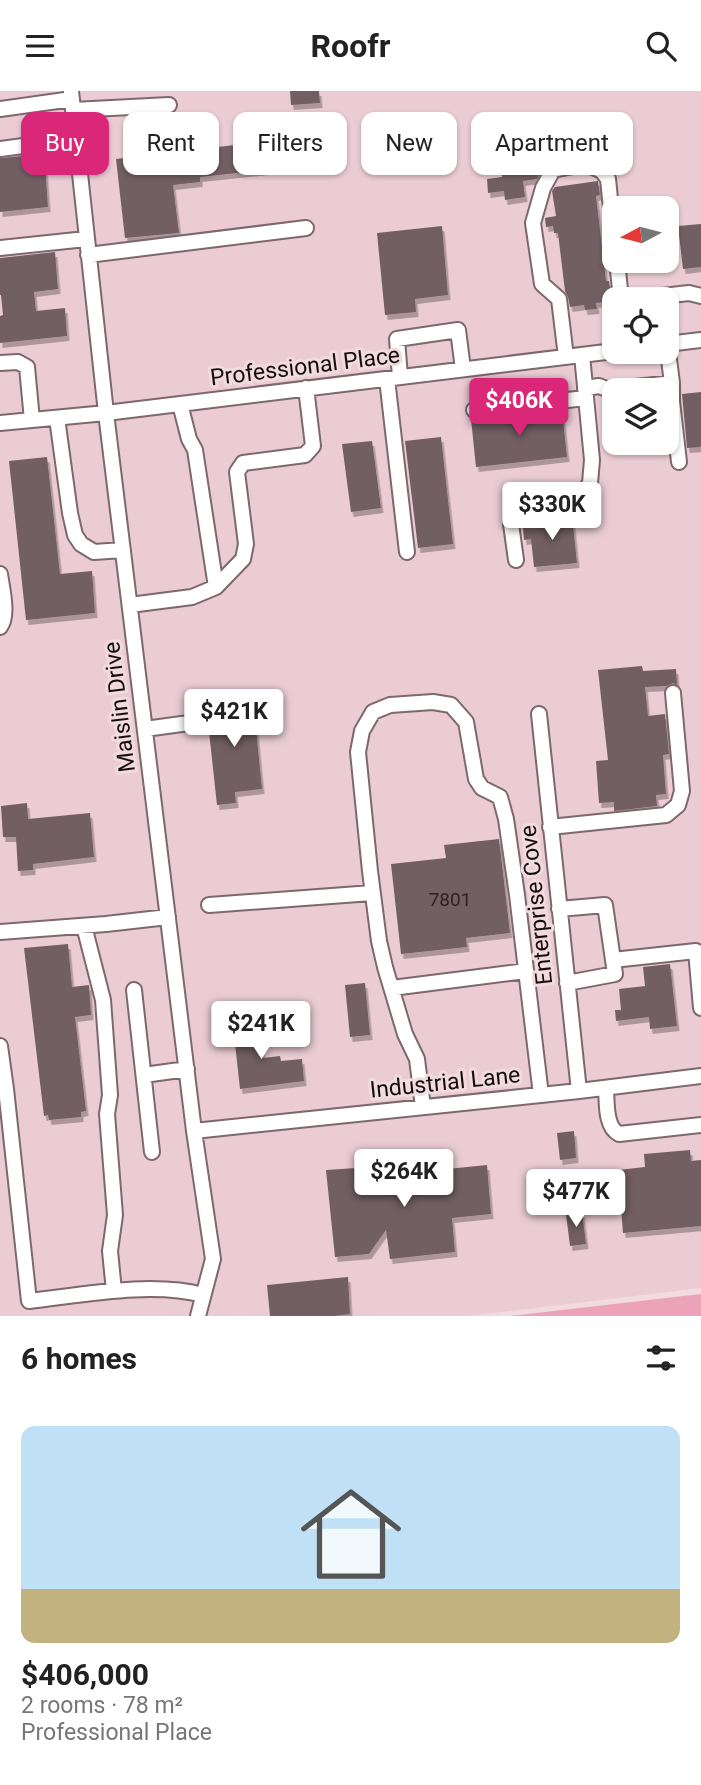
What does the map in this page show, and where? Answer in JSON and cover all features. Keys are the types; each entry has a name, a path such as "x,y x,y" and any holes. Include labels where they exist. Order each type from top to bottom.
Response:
{"street":[{"path":"0,109 72,100 169,105"},
{"path":"0,149 21,146"},
{"path":"566,357 559,299 542,284 533,223 542,188 553,170 583,165 602,171 608,180 610,196"},
{"name":"Maislin Drive","path":"79,175 106,413 212,1259 198,1316"},
{"path":"88,255 306,227"},
{"path":"0,248 86,239"},
{"path":"679,294 690,293 701,296"},
{"path":"407,552 393,378 397,339 458,330 463,369"},
{"path":"679,343 701,340"},
{"name":"Professional Place","path":"0,423 106,413 602,352"},
{"path":"516,560 512,515 518,510 567,502 582,495 590,483 592,460 582,355"},
{"path":"0,363 18,362 27,367 32,420"},
{"path":"474,410 585,393 599,386 602,387"},
{"path":"130,605 192,597 216,587 243,559 246,544 237,472 243,463 305,455 313,446 306,388"},
{"path":"180,404 189,439 195,450 216,587"},
{"path":"57,418 75,535 81,544 94,552 123,550"},
{"path":"678,455 679,462"},
{"path":"0,574 4,600 4,623 0,627"},
{"path":"550,827 666,815 678,805 682,791 673,693"},
{"path":"423,1107 417,1059 405,1034 379,941 358,752 362,731 373,712 390,705 433,702 451,705 466,722 476,779 482,787 500,797 508,832 541,1095"},
{"name":"Enterprise Cove","path":"539,715 579,1091"},
{"path":"145,729 189,723"},
{"path":"209,905 372,893"},
{"path":"559,909 605,905 615,974 567,983"},
{"path":"0,932 168,917"},
{"path":"84,926 103,1000 110,1095 107,1114 115,1215 110,1251 114,1291"},
{"path":"613,960 696,951 701,1008"},
{"path":"392,988 526,971"},
{"path":"134,990 152,1152"},
{"path":"0,1046 29,1301 114,1291 184,1290 203,1295"},
{"path":"144,1075 187,1069"},
{"name":"Industrial Lane","path":"194,1131 701,1076"},
{"path":"606,1088 610,1126 618,1134 701,1125"}],"shaded area":[{"path":"0,91 701,91 701,1288 468,1316 0,1316"},
{"path":"701,1294 701,1316 510,1316"}],"building":[{"path":"290,91 319,91 320,103 291,105"},
{"path":"233,145 233,174 219,175 219,147"},
{"path":"21,156 21,175 46,175 48,207 0,212 0,158"},
{"path":"123,158 123,175 219,175 200,177 200,182 173,185 179,233 125,238 116,159"},
{"path":"539,175 537,179 523,181 525,197 505,200 504,191 488,193 487,179"},
{"path":"598,181 600,195 596,196 602,273 605,273 610,287 602,287 602,302 596,303 597,309 585,310 584,305 570,307 565,291 558,233 554,233 553,226 546,227 545,218 556,216 552,191 555,187"},
{"path":"701,224 701,267 683,269 679,226"},
{"path":"442,226 448,295 415,299 416,312 385,315 377,233"},
{"path":"55,252 58,289 34,292 36,311 65,308 67,336 0,343 0,316 3,315 0,258"},
{"path":"701,392 701,447 687,448 682,394"},
{"path":"562,410 567,457 476,467 471,419"},
{"path":"441,437 453,544 418,548 405,441"},
{"path":"372,441 381,508 351,512 342,444"},
{"path":"47,457 60,574 92,571 95,613 26,620 9,461"},
{"path":"572,516 577,563 534,567 531,539 524,540 523,526"},
{"path":"642,666 643,671 676,669 677,685 673,683 667,686 645,687 648,716 665,714 669,754 663,755 666,794 656,795 657,806 614,811 614,802 599,803 596,761 608,760 598,670"},
{"path":"253,699 262,789 235,792 236,803 217,805 206,704"},
{"path":"27,803 28,819 90,813 94,857 33,864 33,870 18,871 16,837 3,837 1,806"},
{"path":"499,839 510,933 466,938 467,947 401,954 391,864 446,858 444,845"},
{"path":"68,944 72,987 89,985 91,1015 75,1017 86,1111 81,1112 81,1117 49,1120 48,1115 44,1116 24,948"},
{"path":"670,964 677,1026 650,1029 649,1017 616,1021 615,1010 621,1010 619,989 645,986 643,967"},
{"path":"365,983 370,1035 350,1037 345,985"},
{"path":"259,1021 263,1058 280,1056 281,1061 302,1059 304,1081 240,1089 233,1025"},
{"path":"574,1131 576,1158 560,1160 557,1133"},
{"path":"690,1150 691,1161 701,1160 701,1226 623,1233 618,1170 645,1167 644,1154"},
{"path":"487,1165 491,1214 452,1218 455,1252 390,1259 386,1230 369,1254 335,1257 326,1170 356,1168 358,1178"},
{"path":"582,1212 586,1244 570,1246 566,1214"},
{"path":"348,1277 350,1314 270,1316 267,1285"}]}
